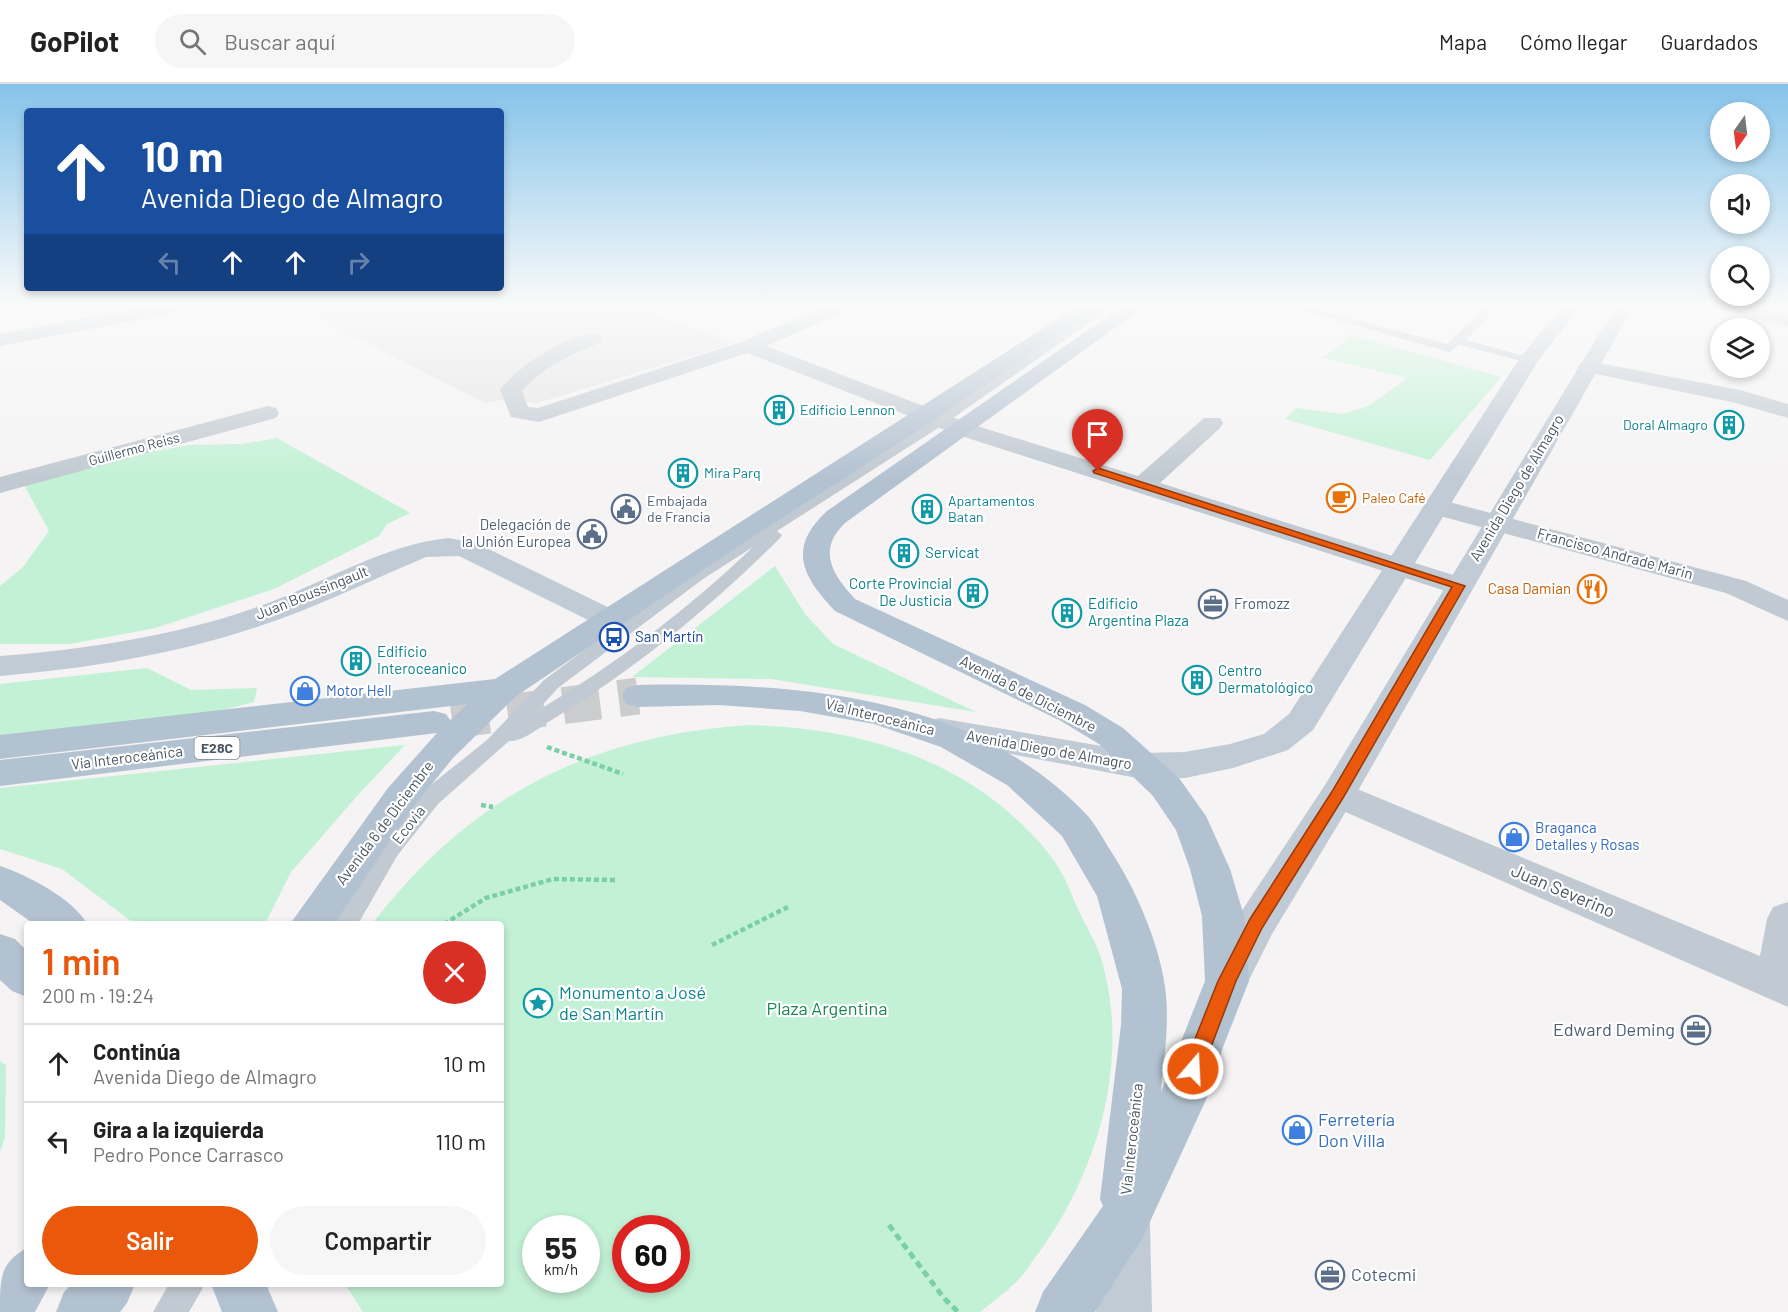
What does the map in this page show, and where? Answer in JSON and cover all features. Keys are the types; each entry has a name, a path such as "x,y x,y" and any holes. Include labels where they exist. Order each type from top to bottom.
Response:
{"main road":[{"name":"Avenida 6 de Diciembre","path":"1018,363 944,421 836,517 819,535 817,554 820,573 830,591 845,605 1073,713 1111,736 1166,787 1193,826 1210,869 1223,916 1227,981 1200,1047 1186,1091 1124,1221 1063,1312"},
{"name":"Avenida 6 de Diciembre","path":"313,921 401,797 441,749 504,689 727,541 944,421 1040,363"},
{"name":"Avenida Diego de Almagro","path":"939,730 1142,766 1185,765 1233,756 1276,742 1301,722 1438,507 1526,363"},
{"name":"Avenida Diego de Almagro","path":"1227,981 1256,924 1338,794 1590,363"},
{"name":"Juan Boussingault","path":"0,666 99,656 185,638 270,612 421,549 448,546 466,549 609,619"},
{"path":"0,747 504,689"},
{"name":"Vía Interoceánica","path":"638,696 730,693 801,699 886,715 939,730 997,759 1037,787 1071,822 1102,864 1133,934 1143,979 1144,1026 1124,1221"},
{"name":"Vía Interoceánica","path":"0,774 434,722"},
{"path":"0,882 9,885 62,921"},
{"path":"0,952 24,975"},
{"path":"1124,1221 1124,1312"},
{"path":"4,1312 24,1280"},
{"path":"84,1312 105,1287"},
{"path":"239,1287 250,1312"}],"street":[{"path":"536,363 511,390 519,412 539,415 696,363"},
{"path":"793,363 944,421 1459,586"},
{"path":"1588,367 1740,397 1788,411"},
{"name":"Guillermo Reiss","path":"0,486 268,413"},
{"path":"1143,485 1212,423"},
{"name":"Francisco Andrade Marin","path":"1438,507 1736,587 1760,596 1788,612"},
{"name":"Juan Severino","path":"1338,794 1782,985"},
{"path":"1782,985 1788,919"}],"lane":[{"path":"495,745 551,684 697,574 944,421 1026,363"},
{"path":"495,745 583,693 648,646 723,587 798,511"},
{"name":"Ecovia","path":"347,921 389,850 429,798 495,745"},
{"path":"169,1312 187,1287"}],"path":[{"path":"539,744 623,774"},
{"path":"481,805 493,807"},
{"path":"449,921 486,898 553,879 616,880"},
{"path":"712,945 788,907"},
{"path":"888,1225 943,1297 958,1312"}],"shaded area":[{"path":"406,363 667,363 537,403 526,402 518,397 485,403"}],"green space":[{"path":"1346,363 1452,363 1501,377 1430,460 1285,419 1296,408 1343,414 1368,406 1408,378"},
{"path":"277,438 410,513 387,524 379,536 274,589 155,628 70,644 0,644 0,586 23,567 49,531 24,485 188,445 242,444"},
{"path":"775,566 805,614 833,644 976,712 771,679 632,677"},
{"path":"147,668 191,690 257,688 254,702 207,714 0,736 0,684"},
{"name":"Plaza Argentina","path":"749,725 849,736 912,755 943,768 972,785 1000,805 1049,854 1066,881 1101,958 1109,996 1112,1034 1110,1073 1104,1111 1093,1149 1079,1185 1061,1219 1022,1276 980,1312 363,1312 347,1287 504,1287 504,921 375,921 410,879 450,840 492,808 537,781 585,759 636,743 691,731"},
{"path":"405,745 291,872 266,921 131,921 62,869 0,849 0,788"},
{"path":"0,1061 6,1065 5,1137 0,1153"}],"tunnel":[{"path":"452,720 638,696"}],"place":[{"name":"Edificio Lennon","path":"779,410"},
{"name":"Doral Almagro","path":"1729,425"},
{"name":"Mira Parq","path":"683,473"},
{"name":"Paleo Café","path":"1341,498"},
{"name":"Embajada de Francia","path":"626,509"},
{"name":"Apartamentos Batan","path":"927,509"},
{"name":"Delegación de la Unión Europea","path":"592,534"},
{"name":"Servicat","path":"904,553"},
{"name":"Casa Damian","path":"1592,589"},
{"name":"Corte Provincial De Justicia","path":"973,593"},
{"name":"Fromozz","path":"1213,604"},
{"name":"Edificio Argentina Plaza","path":"1067,613"},
{"name":"San Martín","path":"614,637"},
{"name":"Edificio Interoceanico","path":"356,661"},
{"name":"Centro Dermatológico","path":"1197,680"},
{"name":"Motor Hell","path":"305,691"},
{"name":"Braganca Detalles y Rosas","path":"1514,837"},
{"name":"Monumento a José de San Martín","path":"538,1003"},
{"name":"Edward Deming","path":"1696,1030"},
{"name":"Ferretería Don Villa","path":"1297,1130"},
{"name":"Cotecmi","path":"1330,1275"}],"route":[{"path":"1098,471 1459,586 1338,794 1256,924 1227,981 1193,1069"}]}
